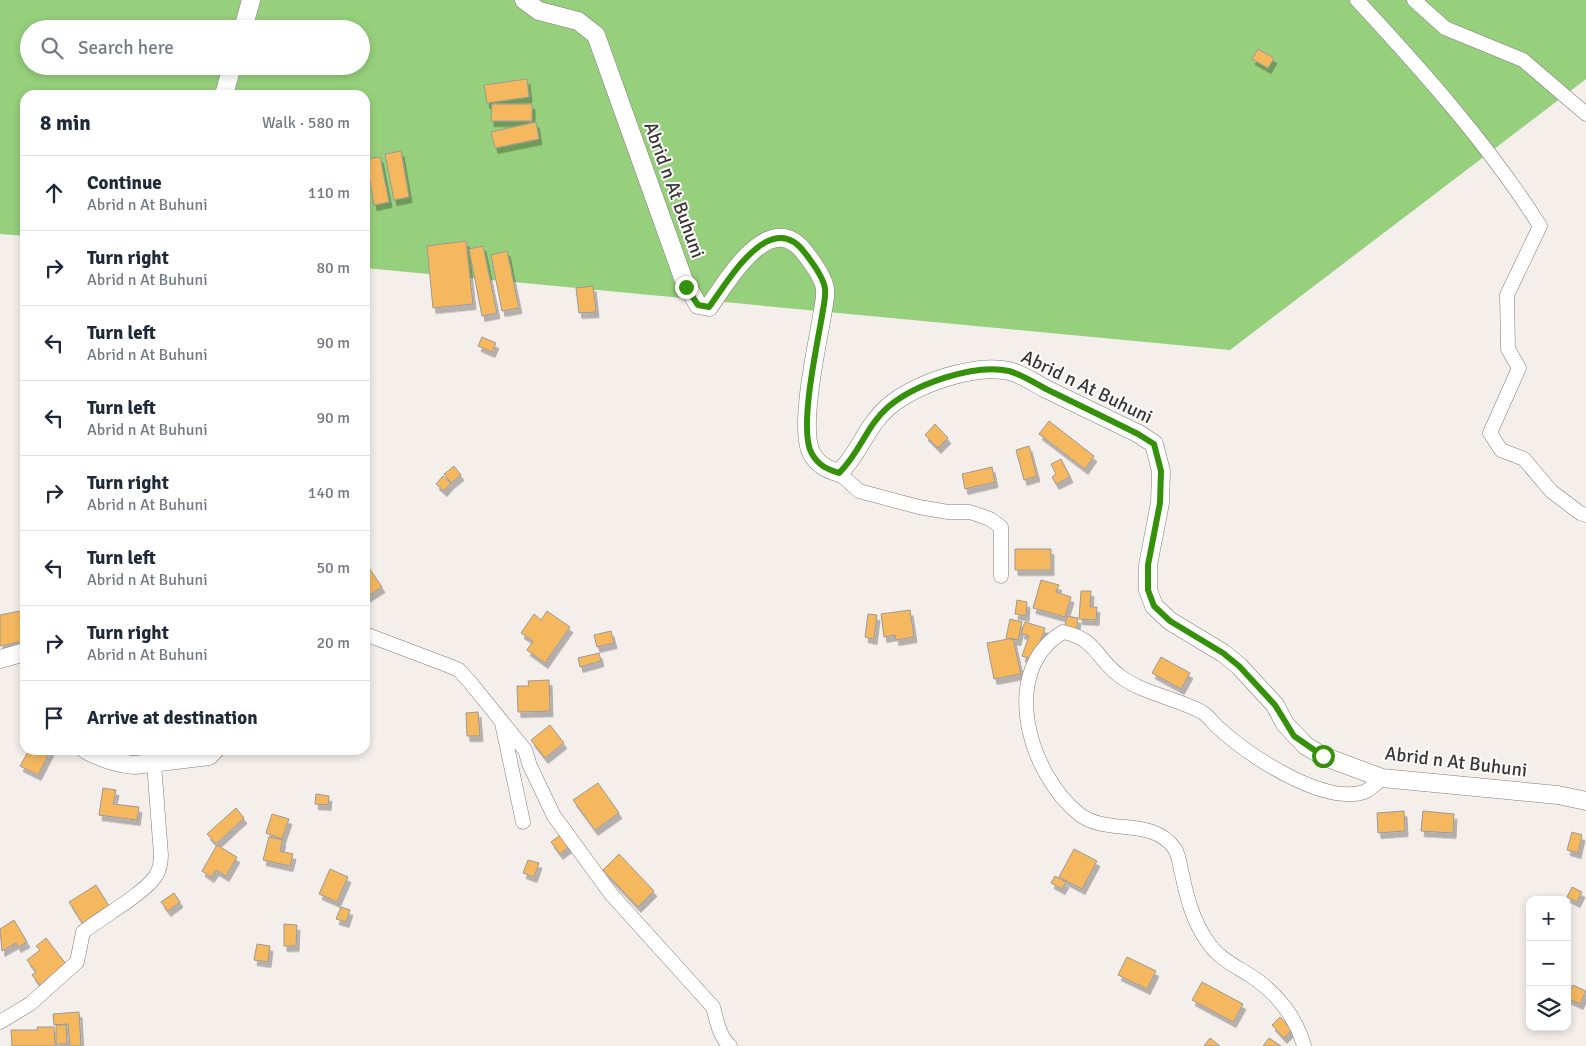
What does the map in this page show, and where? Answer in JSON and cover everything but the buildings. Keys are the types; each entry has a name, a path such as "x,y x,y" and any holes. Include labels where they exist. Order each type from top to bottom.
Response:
{"street":[{"path":"245,20 251,0"},
{"name":"Abrid n At Buhuni","path":"524,0 539,11 578,22 596,34 683,278 698,305 709,307 726,280 746,256 778,238 791,240 803,250 813,264 825,288 808,413 807,437 812,454 823,468 839,473 858,452 865,434 875,420 890,406 928,384 982,368 1011,371 1138,434 1154,444 1161,471 1160,503 1148,565 1148,590 1154,606 1170,621 1223,653 1239,666 1275,705 1285,724 1306,746 1323,756 1382,778 1558,795 1586,801"},
{"path":"1357,0 1432,81 1523,198 1540,226 1507,295 1508,349 1519,368 1490,433 1501,450 1524,459 1551,491 1580,513 1586,514"},
{"path":"1414,0 1445,28 1523,60 1586,114"},
{"path":"225,90 230,75"},
{"path":"839,473 859,490 919,507 948,512 970,512 990,519 1000,527 1001,576"},
{"path":"1304,1046 1300,1029 1271,992 1252,976 1222,959 1207,941 1198,927 1189,903 1176,850 1157,835 1145,829 1106,826 1085,819 1052,786 1035,750 1027,719 1026,689 1029,677 1048,641 1063,632 1078,635 1093,645 1103,662 1122,678 1141,688 1203,712 1221,731 1287,776 1317,789 1339,794 1362,792 1372,788 1382,778"},
{"path":"370,636 459,670 525,750 533,774 560,824 620,907 713,1007 718,1029 724,1041 730,1046"},
{"path":"0,658 20,653"},
{"path":"501,719 523,822"},
{"path":"95,755 126,764 154,756 210,755"},
{"path":"0,1022 30,1004 77,962 83,932 145,887 156,876 161,865 162,855 154,756"}],"green space":[{"path":"0,0 1586,0 1586,79 1230,350 370,268 370,90 20,90 20,236 0,234"}],"route":[{"path":"686,287 694,296 698,305 709,307 738,265 756,249 778,238 791,240 803,250 813,264 825,288 808,413 807,437 812,454 823,468 839,473 858,452 865,434 875,420 890,406 904,397 928,384 982,368 1011,371 1138,434 1154,444 1159,456 1162,484 1148,565 1148,590 1154,606 1170,621 1223,653 1239,666 1275,705 1294,736 1323,756"}]}
